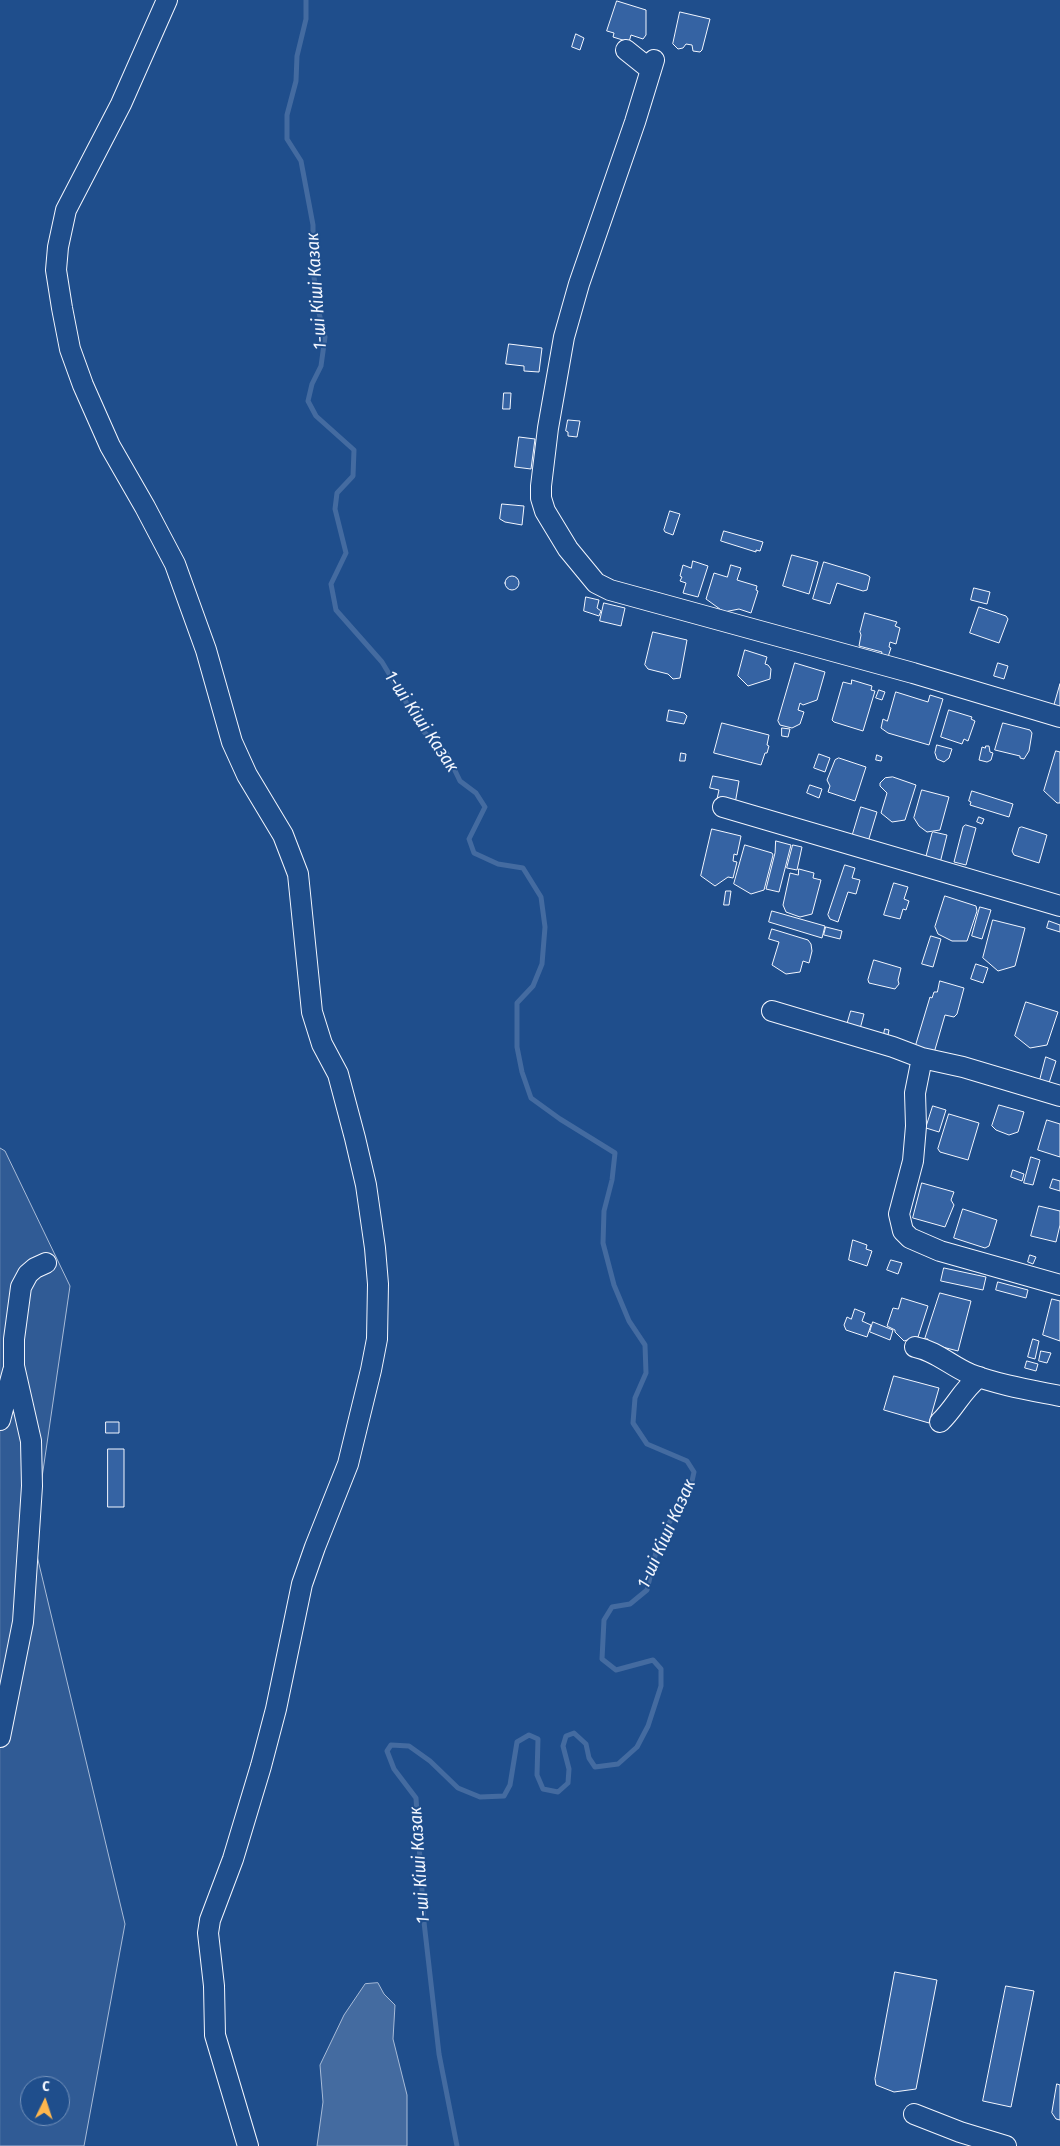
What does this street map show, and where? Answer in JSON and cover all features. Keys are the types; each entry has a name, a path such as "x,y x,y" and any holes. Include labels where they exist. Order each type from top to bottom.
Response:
{"street":[{"path":"167,0 121,104 66,210 58,247 56,270 62,308 70,349 83,385 110,446 175,564 206,650 232,742 247,775 284,836 298,874 312,1012 322,1044 338,1074 355,1138 366,1185 378,1284 377,1340 348,1464 302,1584 276,1709 263,1757 233,1859 210,1920 208,1934 214,1986 215,2035 248,2146"},
{"path":"626,50 653,65 579,284 564,336 548,428 541,486 541,498 552,524 583,570 596,583 610,590 1060,716"},
{"path":"724,807 1060,906"},
{"path":"772,1011 893,1047 922,1058 963,1067 1060,1096"},
{"path":"922,1058 915,1093 916,1126 913,1161 899,1214 903,1231 910,1238 940,1251 1060,1285"},
{"path":"0,1736 23,1622 32,1486 31,1440 14,1366 14,1339 21,1287 28,1274 46,1263"},
{"path":"915,1347 926,1349 966,1372 979,1377 1060,1396"},
{"path":"0,1420 14,1366"},
{"path":"940,1422 949,1414 968,1386 979,1377"},
{"path":"914,2114 960,2132 1006,2146"}],"shaded area":[{"path":"0,1148 5,1151 70,1286 33,1539 125,1924 84,2146 0,2146"},
{"path":"378,1983 384,1994 395,2005 393,2039 407,2095 407,2146 317,2146 323,2102 320,2065 344,2015 365,1984"}],"building":[{"path":"617,1 646,10 646,35 643,39 631,35 629,42 613,37 614,33 607,31"},
{"path":"680,12 710,19 700,52 693,51 692,45 686,44 683,48 678,49 673,44"},
{"path":"576,34 584,38 580,50 572,47"},
{"path":"509,344 542,348 539,372 524,371 524,366 506,364"},
{"path":"504,393 511,393 510,409 503,409"},
{"path":"568,420 580,421 577,437 568,436 566,431"},
{"path":"519,437 535,439 531,469 515,467"},
{"path":"502,504 524,506 522,525 505,522 500,519"},
{"path":"670,511 680,514 673,535 664,530"},
{"path":"724,531 763,542 760,551 756,550 756,552 721,541"},
{"path":"792,555 818,562 809,594 783,586"},
{"path":"693,561 708,566 698,597 683,593 686,583 680,581 683,565 691,568"},
{"path":"824,562 867,575 870,577 867,590 863,591 837,583 830,604 813,599"},
{"path":"731,565 741,568 737,580 757,586 756,590 758,591 751,613 739,609 724,612 706,599 714,573 727,577"},
{"path":"512,576 517,578 519,583 517,588 512,590 507,588 505,583 507,578"},
{"path":"974,588 990,592 987,604 971,600"},
{"path":"586,597 599,600 597,608 601,611 599,616 584,611"},
{"path":"604,603 625,608 621,626 600,621"},
{"path":"979,607 1006,616 1008,619 999,643 970,633"},
{"path":"865,613 897,622 895,626 900,628 896,644 890,642 889,647 891,648 887,660 880,658 882,652 859,646 860,632"},
{"path":"653,632 687,640 680,678 673,679 668,674 648,669 645,665"},
{"path":"745,650 767,657 765,664 771,669 770,679 748,686 738,676"},
{"path":"795,663 825,672 817,700 803,705 800,703 798,710 804,712 800,724 792,728 780,725 778,721"},
{"path":"998,663 1008,666 1004,679 994,676"},
{"path":"852,680 872,686 871,690 875,691 863,731 832,720 843,682 851,684"},
{"path":"1060,684 1060,710 1054,706"},
{"path":"879,690 885,692 882,700 876,698"},
{"path":"896,692 928,702 930,695 943,699 929,745 888,733 881,728 883,719 887,721"},
{"path":"669,710 684,713 687,716 684,724 667,721"},
{"path":"949,710 972,717 971,719 975,721 968,741 964,739 962,744 941,737"},
{"path":"722,723 769,735 767,745 769,746 761,765 714,753"},
{"path":"1003,723 1030,730 1032,733 1029,751 1024,759 1020,758 1020,756 995,750"},
{"path":"782,728 790,729 788,737 782,736"},
{"path":"937,745 952,749 949,758 944,762 937,759 935,753"},
{"path":"989,746 990,752 993,753 991,760 987,762 979,760 982,747 985,748"},
{"path":"1056,751 1060,752 1060,803 1057,803 1044,791"},
{"path":"681,753 686,754 685,761 680,761"},
{"path":"819,754 830,758 825,772 814,768"},
{"path":"877,755 882,757 881,761 876,760"},
{"path":"839,758 866,767 855,801 828,792 830,786 827,780 835,760"},
{"path":"713,776 739,781 735,804 717,799 719,790 710,788"},
{"path":"893,777 916,785 905,820 892,822 881,813 887,793 880,786 880,783 885,778"},
{"path":"810,785 822,789 819,798 807,793"},
{"path":"922,790 949,797 940,830 927,832 919,826 914,818"},
{"path":"972,791 1013,804 1009,817 970,805 971,802 969,801"},
{"path":"861,807 877,812 868,842 852,837"},
{"path":"979,817 984,819 982,824 977,822"},
{"path":"966,825 976,828 966,865 954,862 963,827"},
{"path":"1022,827 1047,835 1039,863 1014,855 1012,851 1019,828"},
{"path":"712,829 741,836 737,855 734,854 733,861 737,862 733,878 728,877 715,886 701,876"},
{"path":"932,833 947,835 940,863 925,860"},
{"path":"776,841 791,845 779,892 766,889"},
{"path":"745,845 772,853 773,855 764,890 751,894 734,884"},
{"path":"793,845 802,847 797,870 787,868"},
{"path":"845,865 855,868 852,878 860,880 856,894 848,892 838,922 830,919 828,915"},
{"path":"799,869 814,873 813,878 821,880 812,914 800,917 786,912 783,905 790,873 798,875"},
{"path":"894,883 908,887 904,899 909,901 906,910 903,909 900,919 884,915"},
{"path":"726,891 731,891 729,905 724,905"},
{"path":"945,896 976,906 977,911 967,941 952,941 938,934 935,927"},
{"path":"980,907 991,910 982,939 972,936"},
{"path":"772,911 825,926 822,938 769,922"},
{"path":"993,920 1025,928 1015,966 998,971 983,958"},
{"path":"1049,921 1060,925 1060,932 1047,928"},
{"path":"826,927 842,931 840,939 824,935"},
{"path":"772,929 808,940 811,944 812,951 809,963 803,961 800,972 786,974 772,965 779,942 769,939"},
{"path":"931,936 941,939 933,967 922,964"},
{"path":"874,960 901,968 899,984 895,989 869,983 868,980"},
{"path":"976,964 988,968 983,983 971,979"},
{"path":"940,981 964,988 957,1014 954,1017 945,1015 934,1053 915,1047 930,997 932,998 934,992 937,992"},
{"path":"1026,1002 1058,1012 1047,1045 1030,1048 1015,1036"},
{"path":"851,1011 864,1014 860,1029 847,1025"},
{"path":"885,1029 889,1030 888,1035 884,1034"},
{"path":"1046,1057 1056,1061 1049,1083 1040,1080"},
{"path":"999,1105 1024,1112 1018,1132 1009,1135 996,1130 992,1126"},
{"path":"933,1106 946,1110 939,1132 926,1128"},
{"path":"949,1114 979,1123 968,1160 940,1152 938,1149"},
{"path":"1047,1120 1060,1124 1060,1157 1038,1150"},
{"path":"1031,1157 1040,1160 1033,1185 1024,1183"},
{"path":"1013,1170 1024,1174 1022,1181 1011,1177"},
{"path":"1053,1179 1060,1181 1060,1191 1050,1188"},
{"path":"922,1183 954,1192 951,1200 954,1205 945,1227 913,1218"},
{"path":"1039,1206 1060,1211 1060,1225 1056,1242 1031,1236"},
{"path":"963,1209 997,1220 989,1246 985,1248 954,1238"},
{"path":"853,1240 867,1245 866,1249 872,1251 867,1266 849,1260"},
{"path":"1030,1255 1036,1257 1033,1264 1028,1262"},
{"path":"891,1260 902,1263 898,1274 887,1270"},
{"path":"944,1268 986,1277 983,1290 941,1281"},
{"path":"998,1282 1028,1290 1026,1298 996,1290"},
{"path":"940,1293 971,1301 958,1351 927,1343 928,1339 925,1339"},
{"path":"902,1298 928,1306 918,1337 904,1341 895,1330 887,1326 893,1308 898,1309"},
{"path":"1052,1299 1060,1301 1060,1341 1043,1335"},
{"path":"855,1309 865,1313 862,1321 871,1325 867,1337 846,1330 844,1325 847,1317 851,1319"},
{"path":"873,1322 893,1330 890,1340 870,1332"},
{"path":"1033,1339 1039,1341 1035,1359 1028,1357"},
{"path":"1041,1351 1051,1353 1047,1363 1039,1361"},
{"path":"1027,1361 1038,1364 1036,1371 1025,1368"},
{"path":"894,1376 939,1388 929,1423 884,1410"},
{"path":"106,1422 119,1422 119,1433 106,1433"},
{"path":"108,1449 124,1449 124,1507 108,1507"},
{"path":"895,1972 937,1980 916,2089 894,2092 876,2085 875,2079"},
{"path":"1006,1986 1034,1991 1011,2107 983,2101"},
{"path":"1057,2084 1060,2085 1060,2120 1056,2119 1052,2113"}],"waterway":[{"name":"1-ші Кіші Казак","path":"306,0 306,19 297,56 296,81 287,115 287,139 301,161 313,225 313,270 319,313 325,337 321,366 312,384 308,401 316,416 354,450 353,476 337,493 335,509 346,553 331,584 336,610 382,662 424,732 446,752 460,781 476,793 485,807 469,839 474,853 498,864 523,868 541,897 545,927 542,964 533,986 517,1003 517,1047 522,1072 531,1098 560,1119 615,1153 612,1180 604,1211 603,1243 614,1285 629,1321 645,1345 646,1373 635,1398 633,1423 647,1444 687,1461 694,1472 690,1490 669,1523 656,1552 647,1590 630,1604 612,1607 604,1620 602,1659 616,1670 653,1660 661,1669 661,1686 648,1726 637,1747 618,1764 595,1767 589,1758 586,1744 574,1733 566,1736 563,1746 569,1769 568,1783 558,1792 543,1789 537,1775 538,1739 529,1735 517,1742 510,1785 504,1796 480,1797 458,1788 430,1761 409,1746 391,1745 387,1751 394,1769 416,1798 424,1922 439,2054 457,2146"}]}
